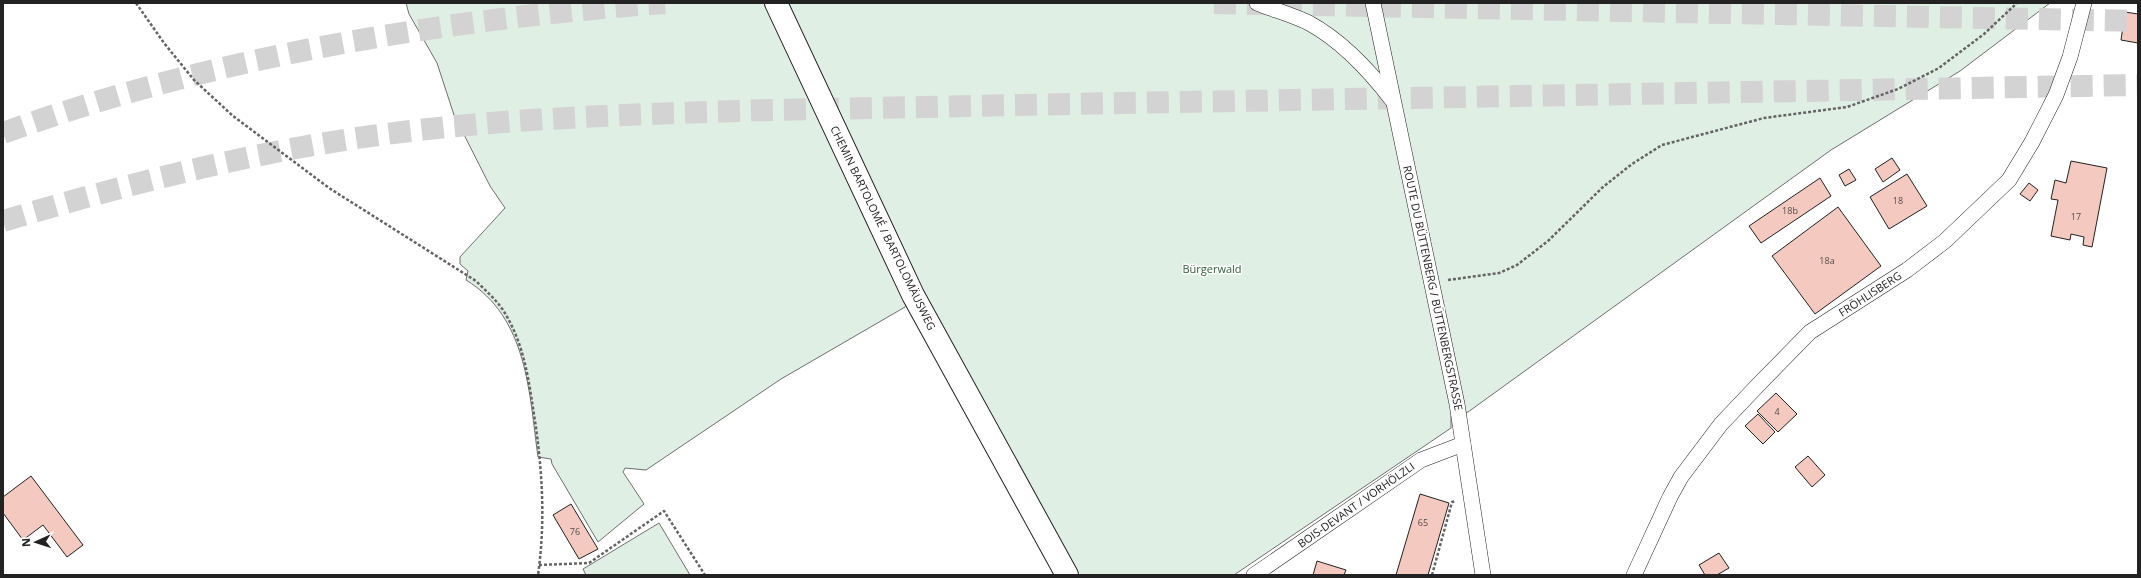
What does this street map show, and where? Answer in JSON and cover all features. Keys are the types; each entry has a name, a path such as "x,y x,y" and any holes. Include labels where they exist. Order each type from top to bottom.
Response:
{"street":[{"name":"CHEMIN BARTOLOMÉ / BARTOLOMÄUSWEG","path":"776,3 913,296 1066,575"},
{"path":"1257,3 1308,23 1328,35 1370,72 1394,103"},
{"name":"ROUTE DU BÜTTENBERG / BÜTTENBERGSTRASSE","path":"1373,3 1433,283 1463,444 1483,575"},
{"name":"FRÖHLISBERG","path":"1634,575 1670,497 1721,424 1810,332 1907,270 1945,241 2009,180 2032,142 2056,95 2070,57 2084,3"},
{"name":"BOIS-DEVANT / VORHÖLZLI","path":"1254,575 1421,460 1463,444"}],"path":[{"path":"136,3 164,43 194,80 233,116 329,188 476,281 497,302 506,315 524,354 541,460 543,521 538,575"},
{"path":"1433,283 1499,273 1517,265 1548,241 1603,187 1632,164 1662,145 1764,118 1847,107 1898,89 1939,68 1984,34 2017,3"},
{"path":"1432,575 1452,502 1460,501"},
{"path":"539,566 589,563 664,511 705,575"}],"green space":[{"name":"Bürgerwald","path":"406,3 2050,3 1960,71 1831,150 1468,412 1451,416 1451,428 1234,575 1076,575 924,296 781,379 646,470 625,468 623,472 644,504 598,542 552,464 551,459 538,457 528,383 514,336 502,315 487,296 466,280 468,271 460,264 460,257 505,208 490,186 454,115 437,63 409,14"},
{"path":"659,523 690,575 586,575 583,569"}],"building":[{"path":"2125,12 2138,14 2138,43 2121,40"},
{"path":"1892,158 1900,170 1883,182 1875,169"},
{"path":"2071,161 2107,168 2092,247 2083,245 2084,237 2071,234 2070,240 2051,236 2058,200 2051,199 2055,180 2066,183"},
{"path":"1849,169 1856,180 1845,186 1839,175"},
{"path":"1907,174 1927,206 1889,229 1870,197"},
{"path":"1820,178 1831,196 1761,243 1749,226"},
{"path":"2029,183 2038,190 2030,201 2020,194"},
{"path":"1838,207 1881,266 1815,314 1772,256"},
{"path":"1776,393 1797,414 1778,432 1757,411"},
{"path":"1758,414 1775,432 1763,444 1745,426"},
{"path":"1808,456 1825,475 1812,487 1795,467"},
{"path":"31,476 83,545 67,557 43,525 23,540 3,513 3,497"},
{"path":"1420,494 1449,503 1428,575 1396,575"},
{"path":"571,504 598,549 579,559 553,515"},
{"path":"1719,553 1729,568 1717,575 1705,575 1699,565"},
{"path":"1317,561 1346,570 1344,575 1313,575"}],"tunnel":[{"path":"3,133 82,106 164,83 246,63 330,46 414,31 498,19 665,3"},
{"path":"1214,3 2138,21"},
{"path":"3,221 151,180 301,147 402,132 539,120 768,110 2138,85"}]}
